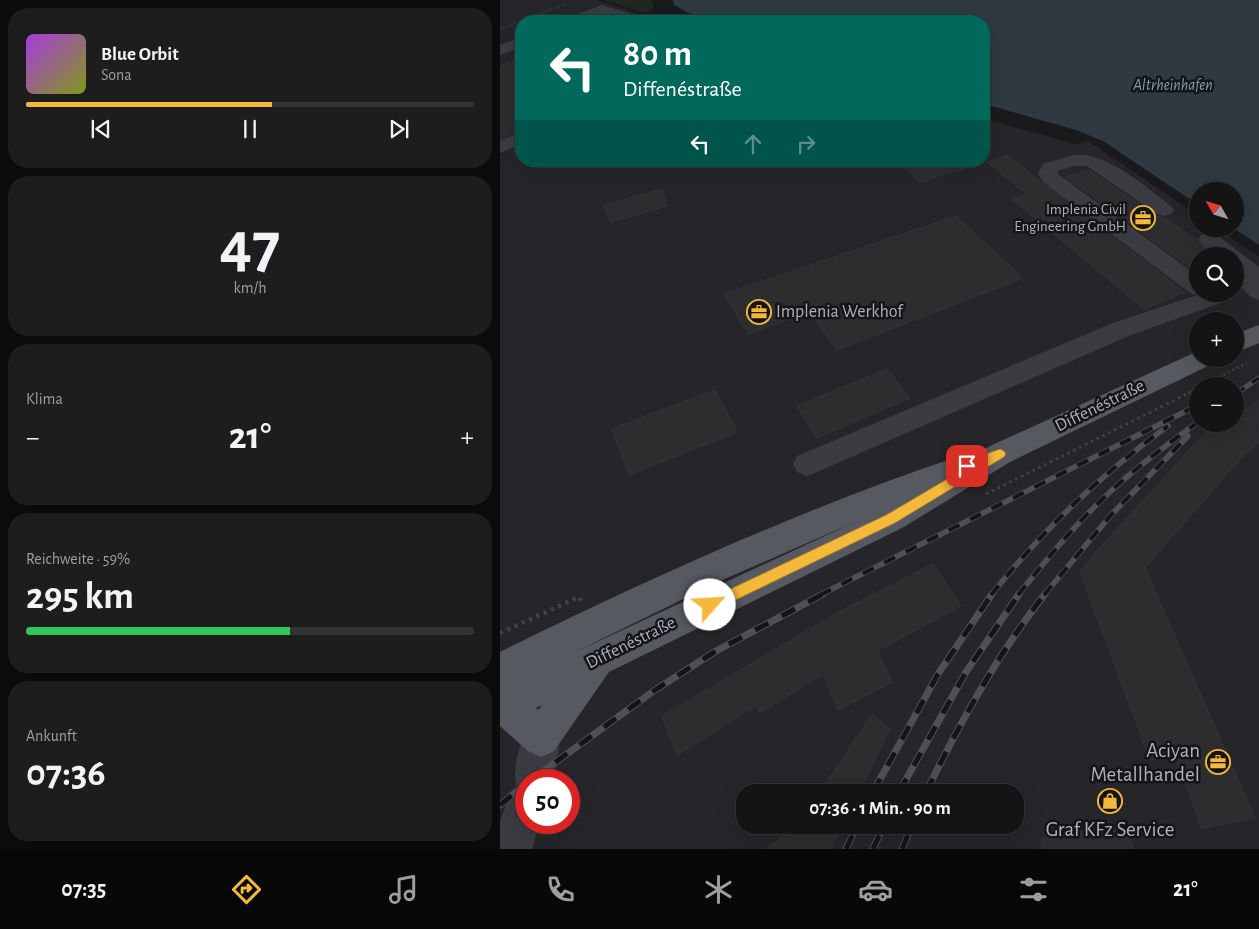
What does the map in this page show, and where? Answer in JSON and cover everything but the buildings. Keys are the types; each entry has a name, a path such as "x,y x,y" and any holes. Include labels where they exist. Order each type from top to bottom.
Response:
{"main road":[{"path":"1244,352 1259,333"},
{"name":"Diffenéstraße","path":"505,692 597,659 891,519 1000,454 1189,365"},
{"name":"Diffenéstraße","path":"505,692 588,626 774,542 884,495 1000,454"},
{"path":"505,692 542,738 597,659"}],"street":[{"path":"587,15 602,9 620,15"},
{"path":"500,50 515,44"},
{"path":"500,148 515,140"},
{"path":"1164,210 1099,164 1087,159 1075,159 1050,168 1048,174 1051,179 1189,279"},
{"path":"1209,240 1218,247"},
{"path":"1244,267 1258,277 1248,289"},
{"path":"807,464 1122,329 1190,302"},
{"path":"536,769 542,738"},
{"path":"500,828 506,849"},
{"path":"511,849 516,834"}],"path":[{"path":"536,15 565,4"},
{"path":"500,29 515,23"},
{"path":"1212,377 1225,367"},
{"path":"500,633 580,597"}],"shaded area":[{"path":"500,0 597,0 643,15 515,15 515,167 990,167 990,121 1075,144 1088,141 1189,210 1189,238 1231,238 1259,257 1259,849 500,849"},
{"path":"603,0 652,0 654,8 644,13"}],"water":[{"name":"Altrheinhafen","path":"673,0 1259,0 1259,245 1244,235 1244,182 1189,182 1189,199 1103,141 1076,130 990,106 990,15 697,15 674,5"}],"railway":[{"path":"1244,388 1259,378"},
{"path":"820,595 1189,410"},
{"path":"991,595 1031,548 1074,504 1119,464 1168,426"},
{"path":"1018,595 1062,542 1097,504 1142,464 1189,429"},
{"path":"1044,595 1111,515 1188,436"},
{"path":"546,769 655,690 716,651 823,594"},
{"path":"877,784 938,674 992,594"},
{"path":"903,784 966,672 1019,594"},
{"path":"930,784 995,665 1045,594"},
{"path":"500,805 515,793"},
{"path":"846,849 853,834"},
{"path":"873,849 880,834"},
{"path":"902,849 908,834"}],"place":[{"name":"Implenia Civil Engineering GmbH","path":"1143,218"},
{"name":"Implenia Werkhof","path":"759,312"},
{"name":"Aciyan Metallhandel","path":"1218,762"},
{"name":"Graf KFz Service","path":"1110,801"}],"route":[{"path":"710,605 891,519 1000,454 967,466"}]}
